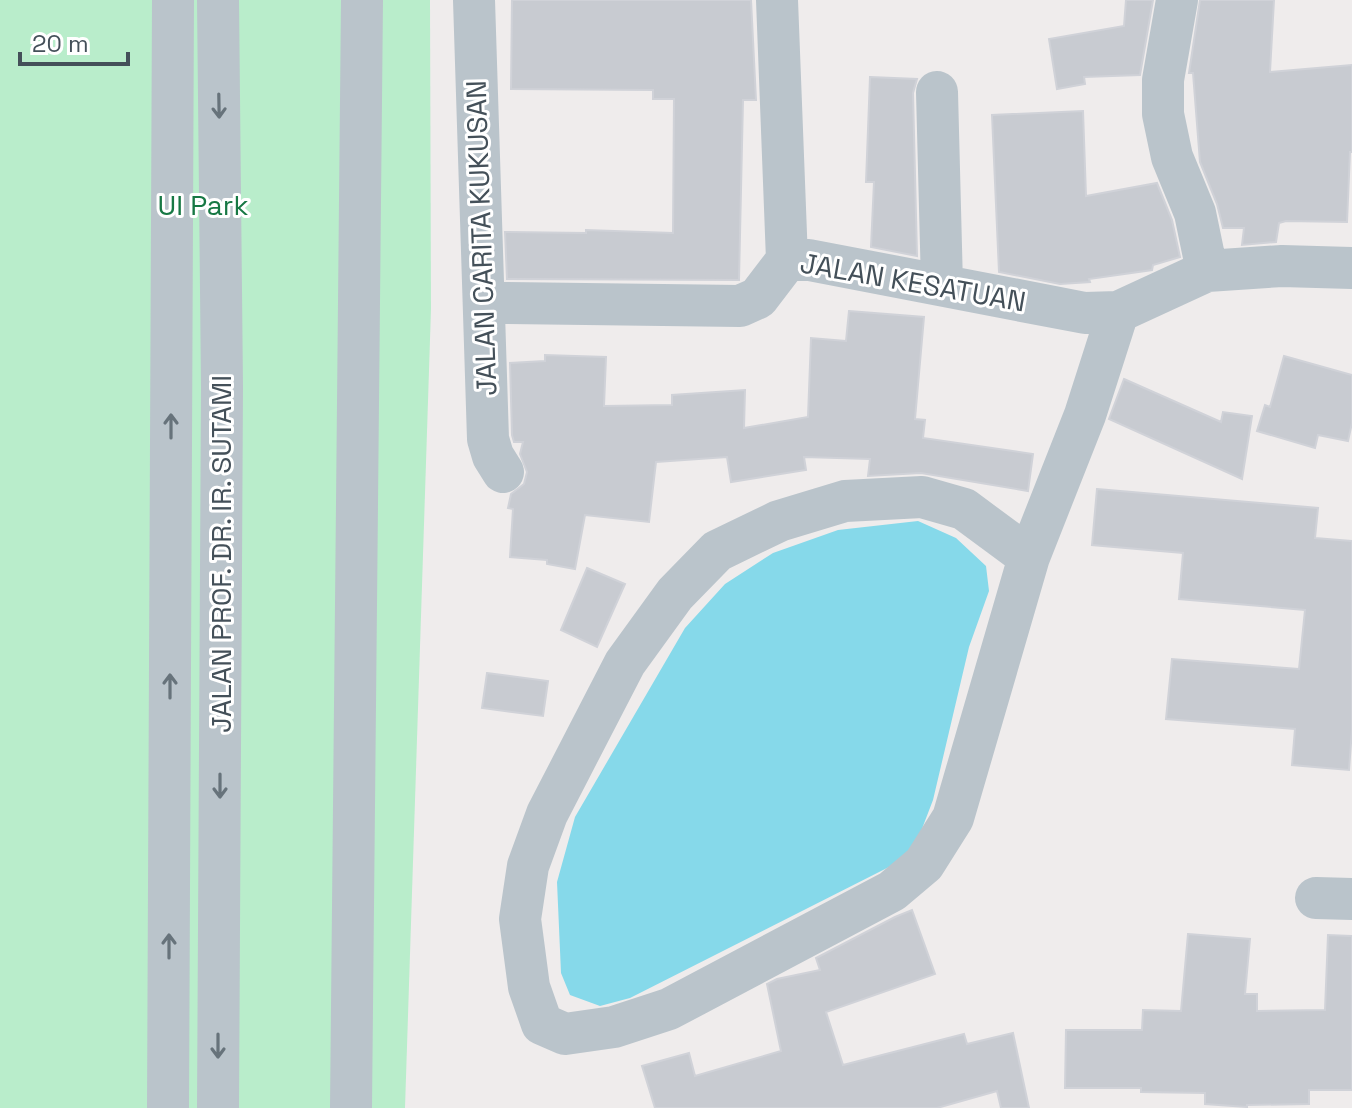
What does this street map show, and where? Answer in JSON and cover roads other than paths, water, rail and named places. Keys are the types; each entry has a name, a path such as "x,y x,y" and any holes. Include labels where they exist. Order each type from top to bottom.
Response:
{"street":[{"name":"JALAN PROF. DR. IR. SUTAMI","path":"168,1108 173,0"},
{"name":"JALAN PROF. DR. IR. SUTAMI","path":"218,0 222,387 218,1108"},
{"path":"351,1108 362,0"},
{"name":"JALAN CARITA KUKUSAN","path":"474,0 488,439 493,456 503,472"},
{"path":"777,0 787,260"},
{"path":"1177,0 1163,80 1163,114 1172,157 1195,213 1207,271"},
{"path":"937,92 942,285"},
{"name":"JALAN KESATUAN","path":"484,300 502,303 740,306 758,298 787,260 809,260 1085,313 1118,312 1207,271 1282,266 1352,268"},
{"path":"1029,557 964,509 922,497 845,501 779,521 717,551 675,594 625,663 547,814 528,866 520,919 529,987 542,1024 565,1034 614,1027 669,1009 892,891 924,864 953,818 1029,557 1085,415 1118,312"}],"water":[{"path":"918,521 956,538 986,566 989,591 969,647 933,800 915,847 889,867 630,998 600,1006 570,995 561,973 557,882 575,817 685,628 725,584 773,553 838,530"}],"park label":[{"name":"UI Park","path":"203,205"}]}
